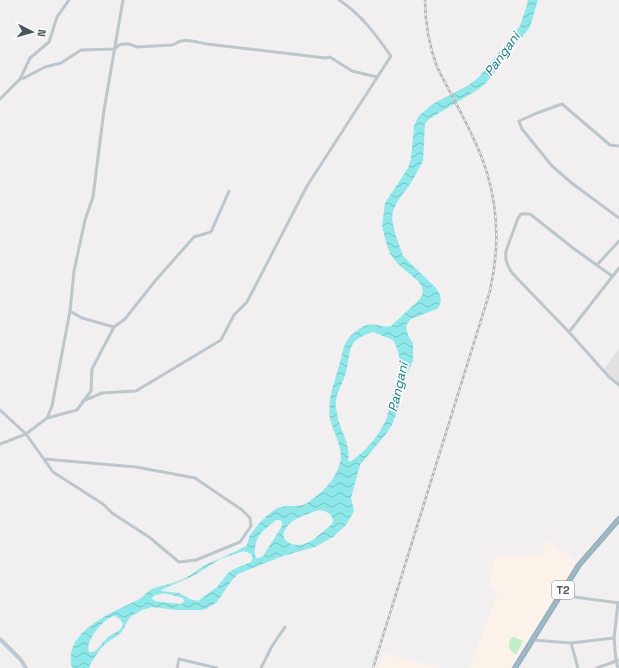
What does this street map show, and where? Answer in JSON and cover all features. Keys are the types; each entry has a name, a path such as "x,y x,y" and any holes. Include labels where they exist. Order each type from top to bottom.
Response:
{"highway":[{"name":"T2","path":"515,668 579,565 619,519"}],"main road":[{"path":"0,639 21,660 26,668"}],"street":[{"path":"0,99 20,79 30,58 49,42 57,17 69,0"},
{"path":"47,418 52,406 70,311 74,271 80,242 85,220 93,197 104,110 123,0"},
{"path":"83,401 102,393 136,391 222,340 234,315 247,302 307,186 391,56 371,29 349,6 339,0"},
{"path":"115,50 122,44 137,47 176,44 180,41 195,42 326,58 330,57 352,71 377,77"},
{"path":"20,79 45,67 61,64 81,50 115,50"},
{"path":"619,146 610,145 562,104 519,121 522,129 552,166 573,184 619,218"},
{"path":"0,444 26,434 47,418 77,410 91,390 92,369 114,327 125,319 155,281 194,237 210,232 229,191"},
{"path":"612,276 530,214 521,214 518,218 506,250 505,256 507,265 512,273 569,332 609,377 619,385"},
{"path":"597,265 619,241"},
{"path":"569,332 619,268"},
{"path":"70,311 82,318 114,327"},
{"path":"0,410 26,434 53,472 103,504 112,513 149,537 179,562 196,560 240,542 251,526 250,518 242,510 195,478 136,467 44,459"},
{"path":"560,595 619,603 614,638 618,668"},
{"path":"261,668 272,646 285,627"},
{"path":"533,640 570,643 614,638"},
{"path":"570,643 578,668"},
{"path":"177,668 179,659 217,668"},
{"path":"597,668 618,660"}],"shaded area":[{"path":"619,348 619,384 604,369"},
{"path":"548,540 577,562 511,668 469,668 499,590 490,588 494,556 540,555"},
{"path":"383,653 441,668 378,668"}],"green space":[{"path":"514,637 523,641 516,655 509,646 511,638"}],"water":[{"name":"Pangani","path":"528,0 538,0 530,27 486,83 479,89 429,119 425,124 423,161 411,183 397,202 393,211 392,219 395,233 403,256 436,288 441,301 437,309 411,319 407,324 406,328 408,335 413,343 413,360 403,386 400,403 392,425 360,465 351,498 354,511 346,525 333,537 315,547 283,556 238,574 217,602 206,609 177,610 152,607 142,610 130,617 121,633 105,644 89,668 72,668 71,655 74,644 82,634 103,617 138,600 152,589 174,583 185,578 207,564 246,546 249,537 263,519 272,511 281,507 306,504 331,482 340,463 341,452 330,419 329,411 332,390 346,342 356,331 367,325 391,326 420,299 423,293 422,287 418,281 398,264 390,254 382,226 385,203 408,168 411,159 414,126 418,117 436,102 469,85 479,77 520,26","holes":["373,332 393,340 398,353 399,372 387,417 381,430 372,442 350,462 348,460 348,448 338,419 336,402 347,368 352,345 363,336","318,510 325,511 331,515 333,520 332,524 317,537 302,545 296,545 287,542 284,535 288,525 298,518","276,520 280,520 282,522 282,526 263,556 256,558 256,545 258,538 263,531","244,551 251,554 253,558 251,562 228,573 217,587 198,601 190,599 179,593 161,591 193,576 220,559","164,593 183,598 184,602 181,604 155,601 152,599 153,596","115,616 123,623 122,627 106,639 94,652 89,652 88,648 92,636 106,620"]}],"railway":[{"path":"373,668 490,291 495,261 496,217 487,173 471,133 437,67 428,34 425,0"}]}
